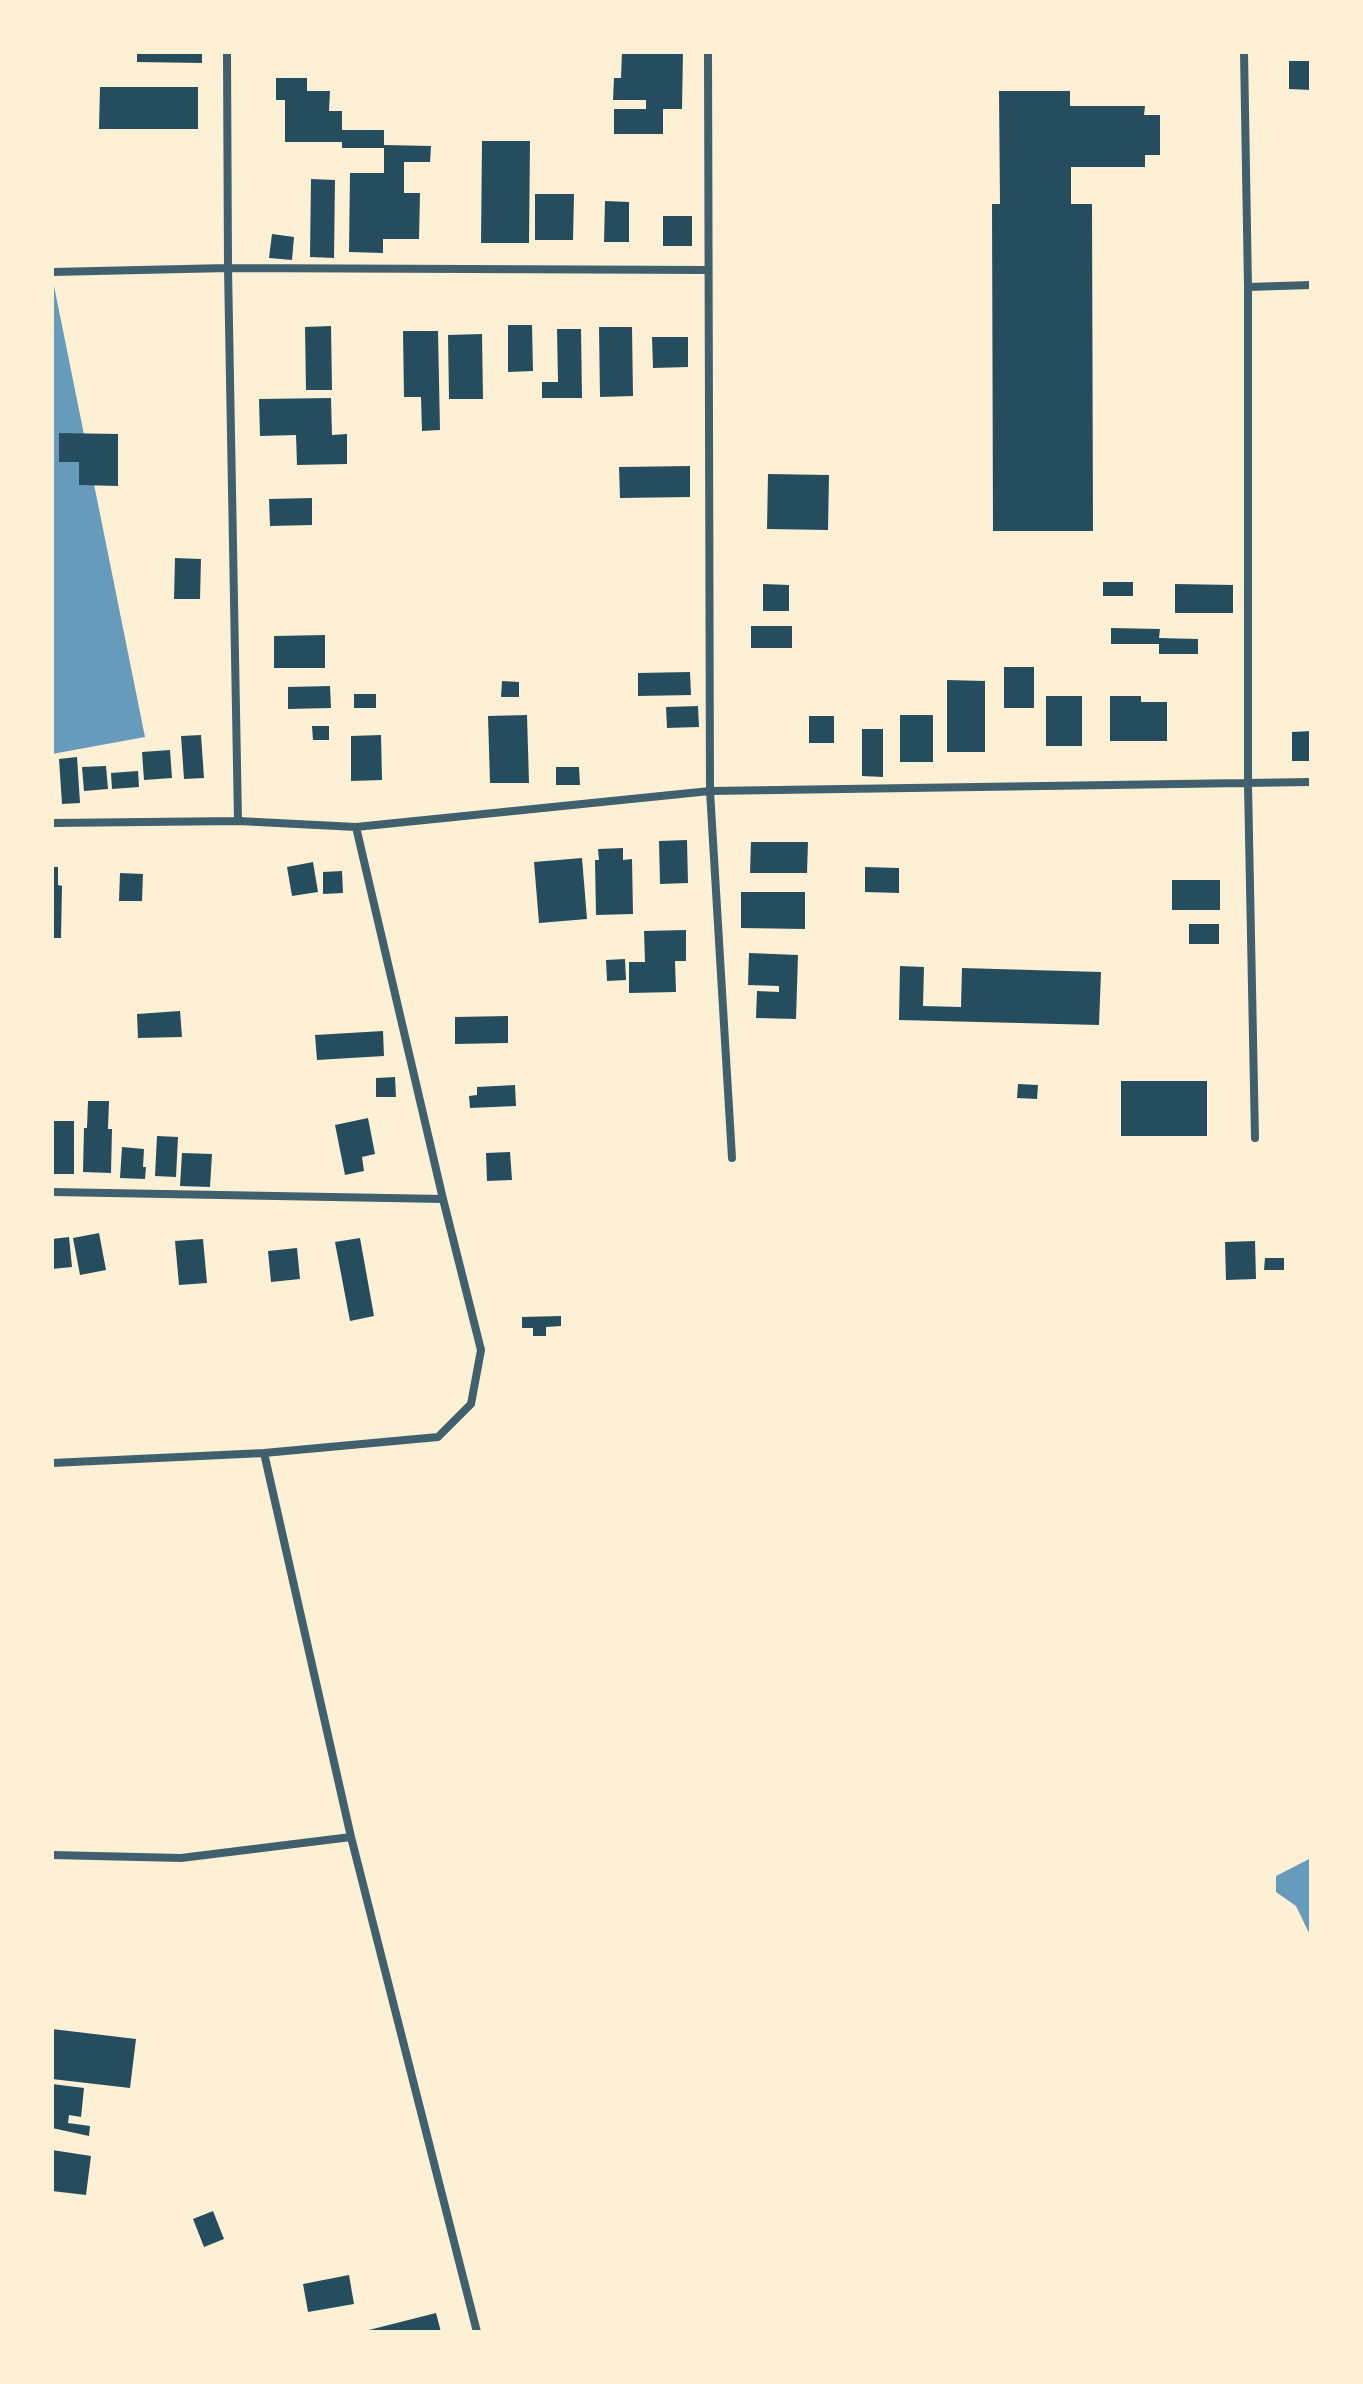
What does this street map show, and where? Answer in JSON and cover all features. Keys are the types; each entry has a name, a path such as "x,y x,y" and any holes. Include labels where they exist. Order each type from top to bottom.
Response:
{"street":[{"path":"227,52 238,821"},
{"path":"708,52 710,791 732,1158"},
{"path":"1244,52 1248,287 1248,785 1255,1138"},
{"path":"52,272 228,268 707,270"},
{"path":"1248,287 1311,285"},
{"path":"52,823 238,821 356,827 710,791 1311,782"},
{"path":"52,1463 264,1453 438,1437 471,1404 481,1350 356,827"},
{"path":"52,1192 443,1199"},
{"path":"264,1453 351,1837 477,2332"},
{"path":"52,1855 181,1858 351,1837"}],"water":[{"path":"52,276 145,737 52,754"},
{"path":"1311,1858 1311,1937 1296,1906 1276,1892 1276,1876"}],"building":[{"path":"137,52 202,52 202,63 137,62"},
{"path":"622,52 683,52 682,109 663,109 663,134 614,134 614,109 646,109 646,100 613,100 614,78 621,78"},
{"path":"1289,61 1311,61 1311,90 1289,89"},
{"path":"276,78 307,78 307,91 330,91 329,111 342,111 342,130 384,130 384,145 431,146 430,162 404,162 404,193 420,193 419,239 383,239 383,253 349,252 350,173 384,173 384,148 342,148 342,142 285,142 285,100 276,100"},
{"path":"100,87 198,87 198,129 99,129"},
{"path":"999,91 1070,91 1070,106 1145,106 1144,115 1160,115 1160,155 1145,155 1145,167 1071,167 1071,204 1092,204 1093,531 993,531 992,204 1000,204"},
{"path":"482,141 530,141 529,243 481,243"},
{"path":"311,179 335,180 334,258 310,257"},
{"path":"535,194 574,194 573,240 535,240"},
{"path":"605,201 629,202 629,242 604,242"},
{"path":"663,216 692,216 692,246 663,246"},
{"path":"272,234 294,237 292,260 269,258"},
{"path":"508,325 532,325 533,371 508,372"},
{"path":"331,326 332,390 306,390 305,327"},
{"path":"599,327 632,327 633,396 600,397"},
{"path":"557,329 581,329 582,398 542,398 542,382 558,382"},
{"path":"403,331 438,331 440,430 422,431 421,397 404,397"},
{"path":"482,334 483,399 449,399 448,335"},
{"path":"652,337 688,337 688,367 653,368"},
{"path":"331,398 332,435 347,434 347,464 297,465 296,435 260,436 259,399"},
{"path":"59,433 118,434 118,486 79,485 79,462 59,462"},
{"path":"690,466 690,497 620,498 619,467"},
{"path":"768,474 829,475 828,530 767,529"},
{"path":"312,498 312,525 270,526 269,499"},
{"path":"175,558 201,559 200,599 174,599"},
{"path":"1103,582 1133,582 1133,596 1103,596"},
{"path":"763,584 789,585 789,611 763,611"},
{"path":"1175,584 1233,585 1233,613 1175,613"},
{"path":"751,626 792,626 792,648 751,648"},
{"path":"1111,628 1160,629 1159,638 1198,639 1198,654 1159,654 1159,644 1111,644"},
{"path":"325,635 325,668 274,668 274,636"},
{"path":"1004,667 1034,667 1034,708 1004,708"},
{"path":"690,672 691,695 638,696 638,673"},
{"path":"947,680 985,681 985,752 947,752"},
{"path":"502,681 519,682 519,697 501,697"},
{"path":"330,686 331,708 288,709 288,687"},
{"path":"354,694 376,694 376,708 354,708"},
{"path":"1046,696 1082,696 1082,746 1046,746"},
{"path":"1110,696 1141,696 1141,702 1167,702 1167,741 1110,741"},
{"path":"698,706 699,727 667,728 666,707"},
{"path":"527,715 529,783 490,783 488,716"},
{"path":"900,715 933,715 933,762 900,762"},
{"path":"809,716 834,716 834,743 809,743"},
{"path":"312,726 329,726 329,740 313,740"},
{"path":"862,729 883,729 883,777 862,776"},
{"path":"1311,731 1311,761 1292,761 1292,732"},
{"path":"201,735 204,778 184,779 181,736"},
{"path":"381,735 382,780 351,781 351,736"},
{"path":"170,750 172,778 144,780 142,752"},
{"path":"77,757 80,803 62,804 59,759"},
{"path":"106,766 108,789 84,791 82,767"},
{"path":"556,767 579,767 580,785 556,785"},
{"path":"138,771 139,787 112,789 111,773"},
{"path":"687,840 688,883 660,884 659,841"},
{"path":"751,842 808,842 807,873 750,873"},
{"path":"623,848 623,860 632,859 633,914 596,915 595,860 599,860 598,849"},
{"path":"582,858 587,919 539,923 534,862"},
{"path":"313,862 318,892 292,896 287,867"},
{"path":"52,867 58,867 58,885 62,886 61,938 52,938"},
{"path":"865,867 899,868 899,893 865,892"},
{"path":"342,871 343,893 323,894 323,872"},
{"path":"120,873 143,874 142,901 119,901"},
{"path":"1172,880 1220,880 1220,910 1172,910"},
{"path":"741,892 805,892 805,929 741,928"},
{"path":"1189,924 1219,924 1219,944 1189,944"},
{"path":"686,930 686,961 675,961 676,992 629,993 629,962 645,962 644,931"},
{"path":"749,953 798,955 796,1019 756,1018 757,991 779,992 779,986 748,985"},
{"path":"625,959 626,980 607,981 606,960"},
{"path":"900,966 924,967 923,1006 961,1007 962,968 1101,972 1099,1025 899,1020"},
{"path":"180,1011 182,1037 138,1038 137,1014"},
{"path":"508,1016 508,1043 455,1044 455,1017"},
{"path":"383,1031 384,1056 317,1060 315,1035"},
{"path":"395,1077 396,1097 376,1097 376,1078"},
{"path":"1121,1081 1207,1081 1207,1136 1121,1136"},
{"path":"1018,1084 1038,1085 1037,1099 1017,1098"},
{"path":"515,1085 516,1106 470,1108 469,1096 477,1095 477,1087"},
{"path":"88,1101 109,1101 111,1173 83,1172"},
{"path":"368,1118 375,1154 362,1157 364,1171 345,1175 335,1125"},
{"path":"52,1121 74,1121 74,1174 52,1174"},
{"path":"157,1136 178,1137 176,1177 155,1176"},
{"path":"122,1147 144,1149 145,1179 120,1178"},
{"path":"510,1152 512,1180 487,1181 486,1153"},
{"path":"182,1153 212,1154 210,1187 180,1186"},
{"path":"99,1233 106,1270 80,1275 73,1238"},
{"path":"69,1237 72,1267 52,1269 52,1239"},
{"path":"360,1238 374,1316 350,1321 335,1242"},
{"path":"203,1239 207,1283 179,1285 175,1241"},
{"path":"1255,1241 1256,1279 1226,1280 1225,1242"},
{"path":"297,1248 300,1279 271,1282 268,1251"},
{"path":"1265,1258 1284,1258 1284,1270 1264,1270"},
{"path":"561,1316 561,1326 546,1327 546,1336 533,1336 533,1328 522,1328 522,1317"},
{"path":"52,2029 136,2039 130,2088 52,2079"},
{"path":"52,2084 84,2088 81,2117 69,2115 68,2123 90,2126 89,2136 52,2128"},
{"path":"52,2150 91,2156 86,2195 52,2191"},
{"path":"213,2211 224,2239 204,2247 193,2219"},
{"path":"349,2275 354,2304 308,2312 303,2284"},
{"path":"436,2313 441,2332 365,2332 365,2331"}]}
